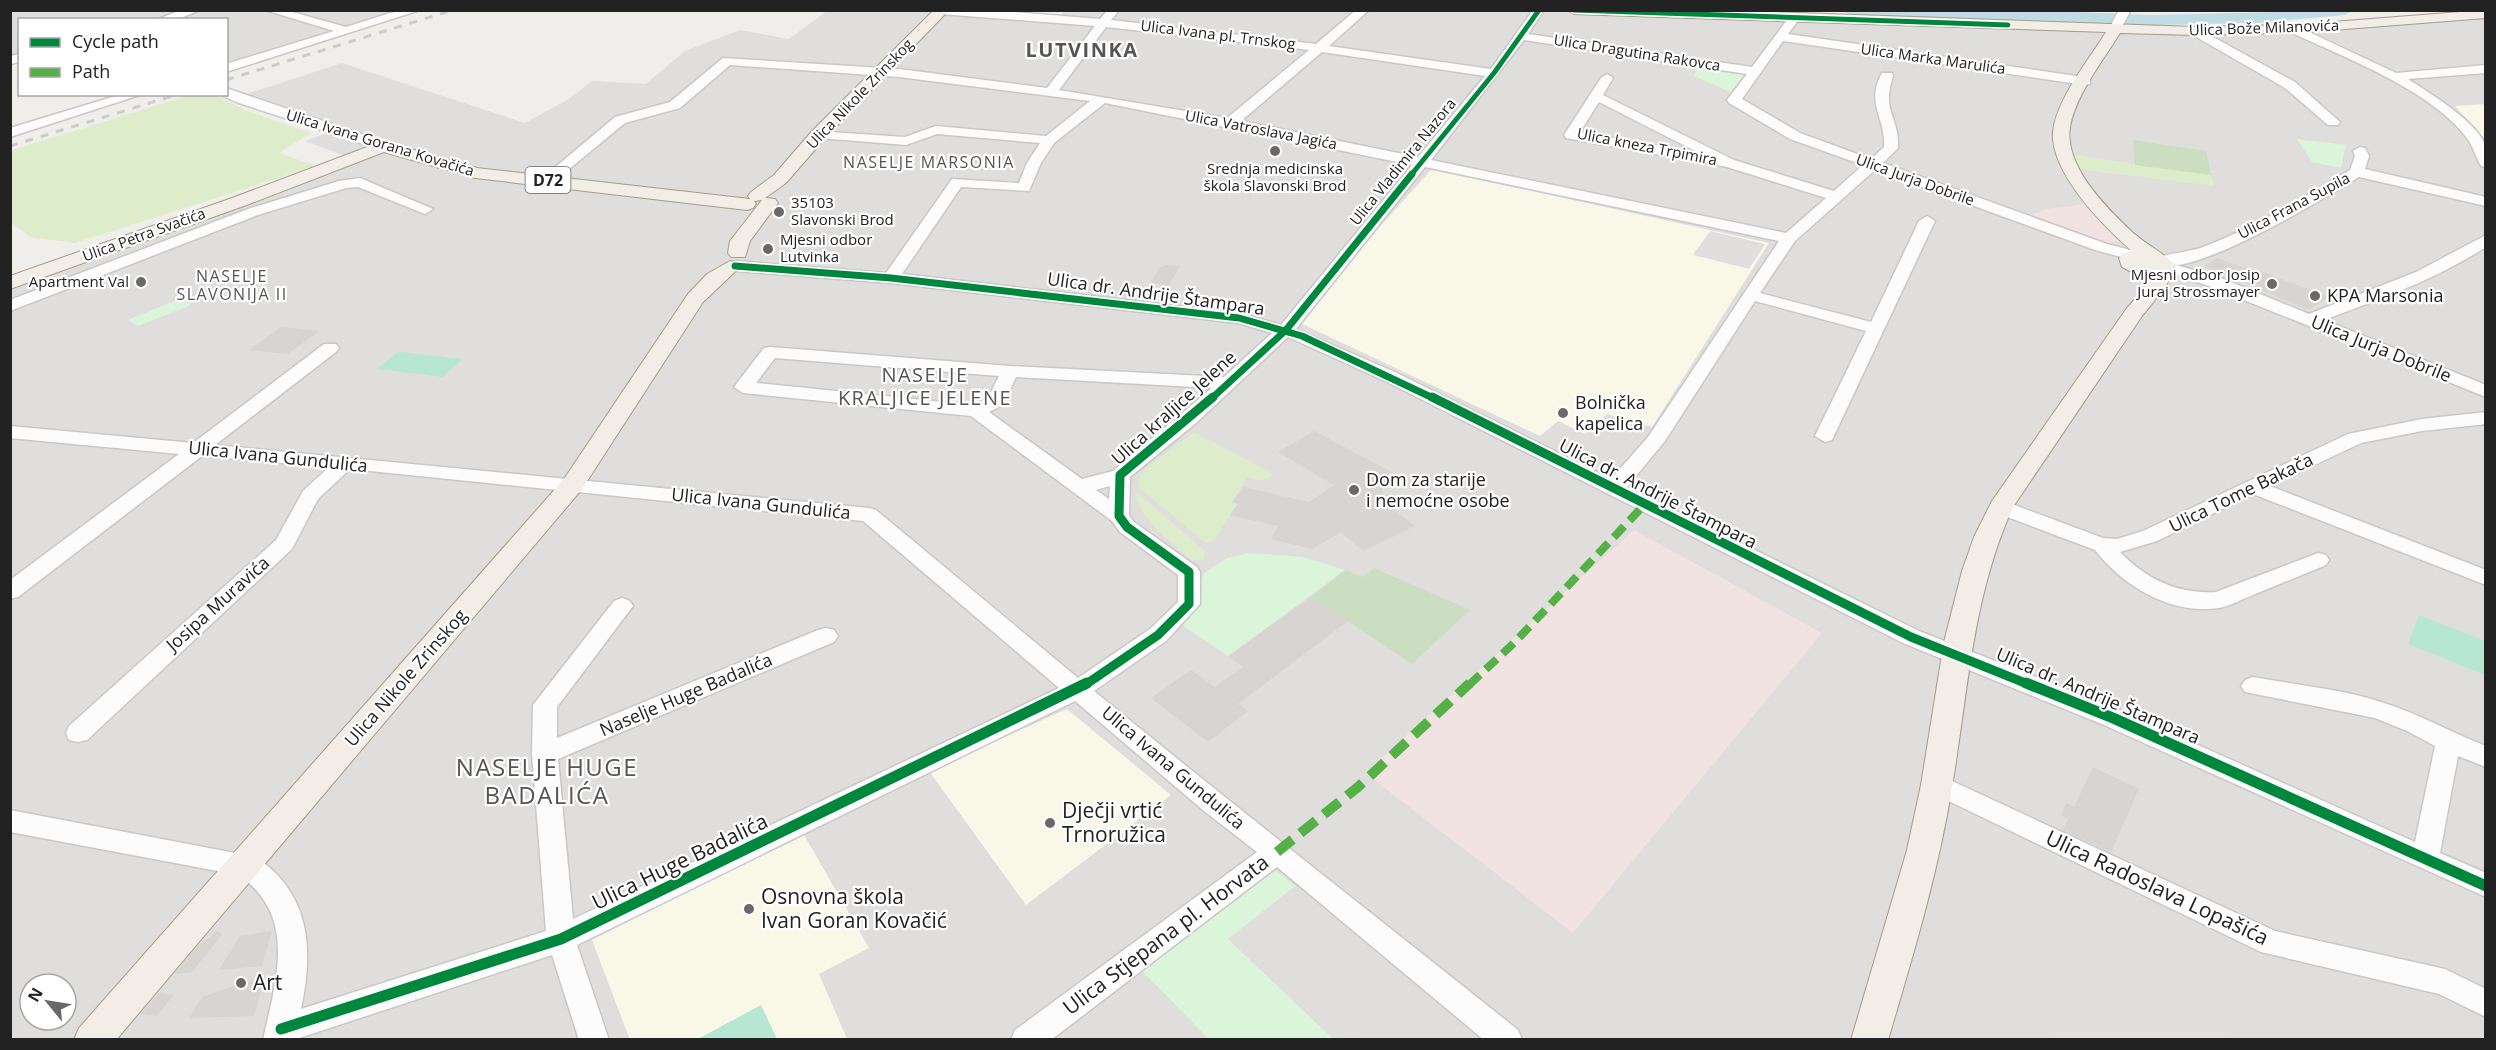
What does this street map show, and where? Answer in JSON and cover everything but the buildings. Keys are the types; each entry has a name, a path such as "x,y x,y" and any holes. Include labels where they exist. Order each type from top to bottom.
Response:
{"main road":[{"name":"Ulica Bože Milanovića","path":"1574,10 1794,18 2120,20 2195,31 2294,29 2486,14"},
{"name":"Ulica Nikole Zrinskog","path":"92,1040 573,484 695,298 730,260 758,201 819,134 942,11"},
{"path":"1869,1040 1919,877 1937,784 1957,655 1983,540 2001,507 2134,312 2152,292 2152,265 2072,172 2061,148 2061,126 2120,20"},
{"name":"Ulica Ivana Gorana Kovačića","path":"383,146 475,173 758,201"},
{"name":"Ulica Petra Svačića","path":"10,283 383,146"},
{"name":"Ulica Petra Svačića","path":"10,274 182,213 278,186"}],"street":[{"path":"169,18 195,10"},
{"path":"270,10 348,31"},
{"path":"1051,91 1113,10"},
{"path":"1230,123 1364,10"},
{"name":"Ulica Vladimira Nazora","path":"1286,330 1494,73 1539,10"},
{"path":"228,67 411,11"},
{"name":"Ulica Ivana pl. Trnskog","path":"942,11 1105,22 1322,47 1494,73"},
{"path":"1754,71 1794,18"},
{"path":"2294,29 2392,77 2440,105 2475,140 2486,163"},
{"path":"2195,31 2290,85 2333,122"},
{"name":"Ulica Dragutina Rakovca","path":"1520,36 1754,71"},
{"name":"Ulica Marka Marulića","path":"1781,37 2085,81"},
{"name":"Ulica Vatroslava Jagića","path":"547,180 613,125 628,118 675,105 727,61 880,72 1102,99 1230,123 1789,238"},
{"path":"2392,77 2486,69"},
{"name":"Ulica Jurja Dobrile","path":"1754,71 1734,100 1795,136 2152,265 2215,282 2486,392"},
{"path":"1612,489 1628,476 1655,441 1789,238 1887,154 1892,142 1880,108 1880,96 1887,76"},
{"name":"Ulica kneza Trpimira","path":"1607,78 1570,135 1729,163 1836,196"},
{"name":"Ulica Ivana Gorana Kovačića","path":"228,93 383,146"},
{"path":"10,133 130,96"},
{"name":"Ulica kneza Trpimira","path":"1596,96 1729,163"},
{"path":"891,278 957,182 1024,188 1034,163 1049,140 1102,99"},
{"path":"819,134 906,141 936,130 1049,140"},
{"path":"2357,172 2362,156 2360,151"},
{"name":"Ulica Frana Supila","path":"2152,265 2192,264 2209,251 2357,172 2486,202"},
{"path":"10,306 243,215 344,184 360,182 425,209"},
{"path":"1825,436 1927,221"},
{"path":"2307,320 2421,278 2461,258 2486,240"},
{"name":"Ulica dr. Andrije Štampara","path":"730,260 780,269 891,278 1239,318 1286,330 1393,378 1889,627 2113,718 2486,886"},
{"path":"1750,295 1875,328"},
{"name":"Ulica kraljice Jelene","path":"1075,486 1099,483 1120,476 1189,419 1286,330"},
{"path":"11,592 330,348"},
{"name":"Ulica kraljice Jelene","path":"976,411 743,387 770,352 1010,371 1226,383"},
{"path":"1010,371 996,401 976,411 1075,486 1119,516 1127,527 1189,572 1189,604 1158,634 1079,689"},
{"name":"Ulica Tome Bakača","path":"2001,507 2103,545 2118,546 2150,536 2355,438 2422,425 2486,418"},
{"name":"Ulica Ivana Gundulića","path":"10,432 573,484 869,515 1079,689 1213,804 1277,852 1507,1040"},
{"name":"Josipa Muravića","path":"78,733 284,544 310,496 344,464"},
{"name":"Ulica kraljice Jelene","path":"1119,516 1120,476"},
{"path":"2253,487 2486,578"},
{"path":"2103,545 2126,572 2149,586 2164,593 2205,602 2218,600 2318,560"},
{"path":"594,1040 561,939 545,754 546,705 622,606"},
{"name":"Naselje Huge Badalića","path":"545,754 826,636"},
{"path":"2253,686 2378,710 2416,724 2448,742 2486,757"},
{"name":"Ulica Huge Badalića","path":"279,1034 561,939 1079,689"},
{"path":"2425,859 2448,742"},
{"name":"Ulica Radoslava Lopašića","path":"1937,784 2271,943 2374,964 2445,982 2486,1004"},
{"path":"10,821 246,864 260,872 272,884 291,928 292,971 279,1034"},
{"name":"Ulica Stjepana pl. Horvata","path":"1026,1040 1277,852"}],"shaded area":[{"path":"381,10 396,14 228,64 228,18 18,18 18,63 11,65 11,11"},
{"path":"828,10 936,10 1058,20 1065,10 1524,10 2186,33 2485,16 2485,1039 11,1040 11,286 356,160 305,141 338,129 240,96 342,63 525,123 569,99 592,81 646,84 685,51 740,30 789,39"},
{"path":"2486,104 2485,139 2455,106"},
{"path":"1431,170 1769,243 1652,427 1607,414 1585,434 1558,421 1540,436 1302,324 1364,244"},
{"path":"2088,204 2120,238 2118,241 2103,244 2025,217 2047,209"},
{"path":"1710,231 1765,244 1749,269 1693,255"},
{"path":"1268,248 1334,260 1292,316 1229,305"},
{"path":"122,256 150,276 36,318 11,297"},
{"path":"566,314 578,320 493,345 512,349 520,342 547,345 527,366 402,351 416,337 367,330 375,324 487,338"},
{"path":"1677,438 1747,470 1697,513 1638,484 1663,451"},
{"path":"1634,530 1822,633 1573,933 1365,773"},
{"name":"Dječji vrtić Trnoružica","path":"1067,709 1171,795 1026,905 929,771"},
{"path":"1964,806 2087,867 2060,949 2130,991 2140,959 2237,1012 2224,1039 2058,1039 2002,1005 1933,979"},
{"name":"Osnovna škola Ivan Goran Kovačić","path":"803,833 869,948 819,974 847,1039 630,1040 592,940"},
{"path":"1317,909 1408,989 1353,1037 1262,954"}],"green space":[{"path":"1698,65 1743,73 1745,76 1730,92 1694,76"},
{"path":"187,96 217,96 247,111 311,133 279,153 316,166 75,243 30,237 11,222 10,151"},
{"path":"2297,139 2346,145 2341,168 2312,162"},
{"path":"2133,140 2206,151 2211,175 2135,165"},
{"path":"2069,154 2211,175 2214,186 2077,169"},
{"path":"181,298 191,305 138,326 128,320"},
{"path":"398,352 463,359 443,377 377,369"},
{"path":"1194,432 1274,474 1264,481 1248,477 1232,502 1238,504 1214,540 1206,543 1138,487 1140,475 1147,467"},
{"path":"1137,492 1205,551 1204,559 1192,561 1159,532 1139,506 1135,496"},
{"path":"1248,553 1303,557 1345,570 1228,656 1178,622 1200,592 1203,574 1227,558"},
{"path":"1374,568 1470,610 1412,664 1311,597 1345,570 1363,577"},
{"path":"2419,615 2485,641 2485,675 2408,644"},
{"path":"1270,866 1295,886 1228,939 1333,1039 1209,1039 1137,966"},
{"path":"761,1005 777,1039 698,1039"}],"waterway":[{"path":"1850,10 2153,20 2256,18 2345,10"}],"railway":[{"path":"228,79 453,10"},
{"path":"10,146 172,96"}],"marked path":[{"path":"1277,852 1358,787 1515,642 1644,505"}],"cycle path":[{"path":"281,1029 561,939 1079,689 1158,635 1189,604 1189,572 1127,527 1119,516 1120,475 1189,419 1286,330 1494,73 1539,10"},
{"path":"1574,10 2008,25"},
{"path":"735,266 891,278 1239,318 1302,336 1393,378 1911,637 2113,718 2486,886"}],"place":[{"name":"Srednja medicinska škola Slavonski Brod","path":"1275,151"},
{"name":"35103 Slavonski Brod","path":"779,212"},
{"name":"Mjesni odbor Lutvinka","path":"768,249"},
{"name":"Apartment Val","path":"141,282"},
{"name":"Mjesni odbor Josip Juraj Strossmayer","path":"2272,284"},
{"name":"KPA Marsonia","path":"2315,296"},
{"name":"Bolnička kapelica","path":"1563,413"},
{"name":"Dom za starije i nemoćne osobe","path":"1354,490"},
{"name":"Dječji vrtić Trnoružica","path":"1050,823"},
{"name":"Osnovna škola Ivan Goran Kovačić","path":"749,909"},
{"name":"Art","path":"241,983"}],"district":[{"name":"LUTVINKA","path":"1082,50"},
{"name":"NASELJE MARSONIA","path":"929,162"},
{"name":"NASELJE SLAVONIJA II","path":"232,285"},
{"name":"NASELJE KRALJICE JELENE","path":"925,386"},
{"name":"NASELJE HUGE BADALIĆA","path":"547,782"}]}
